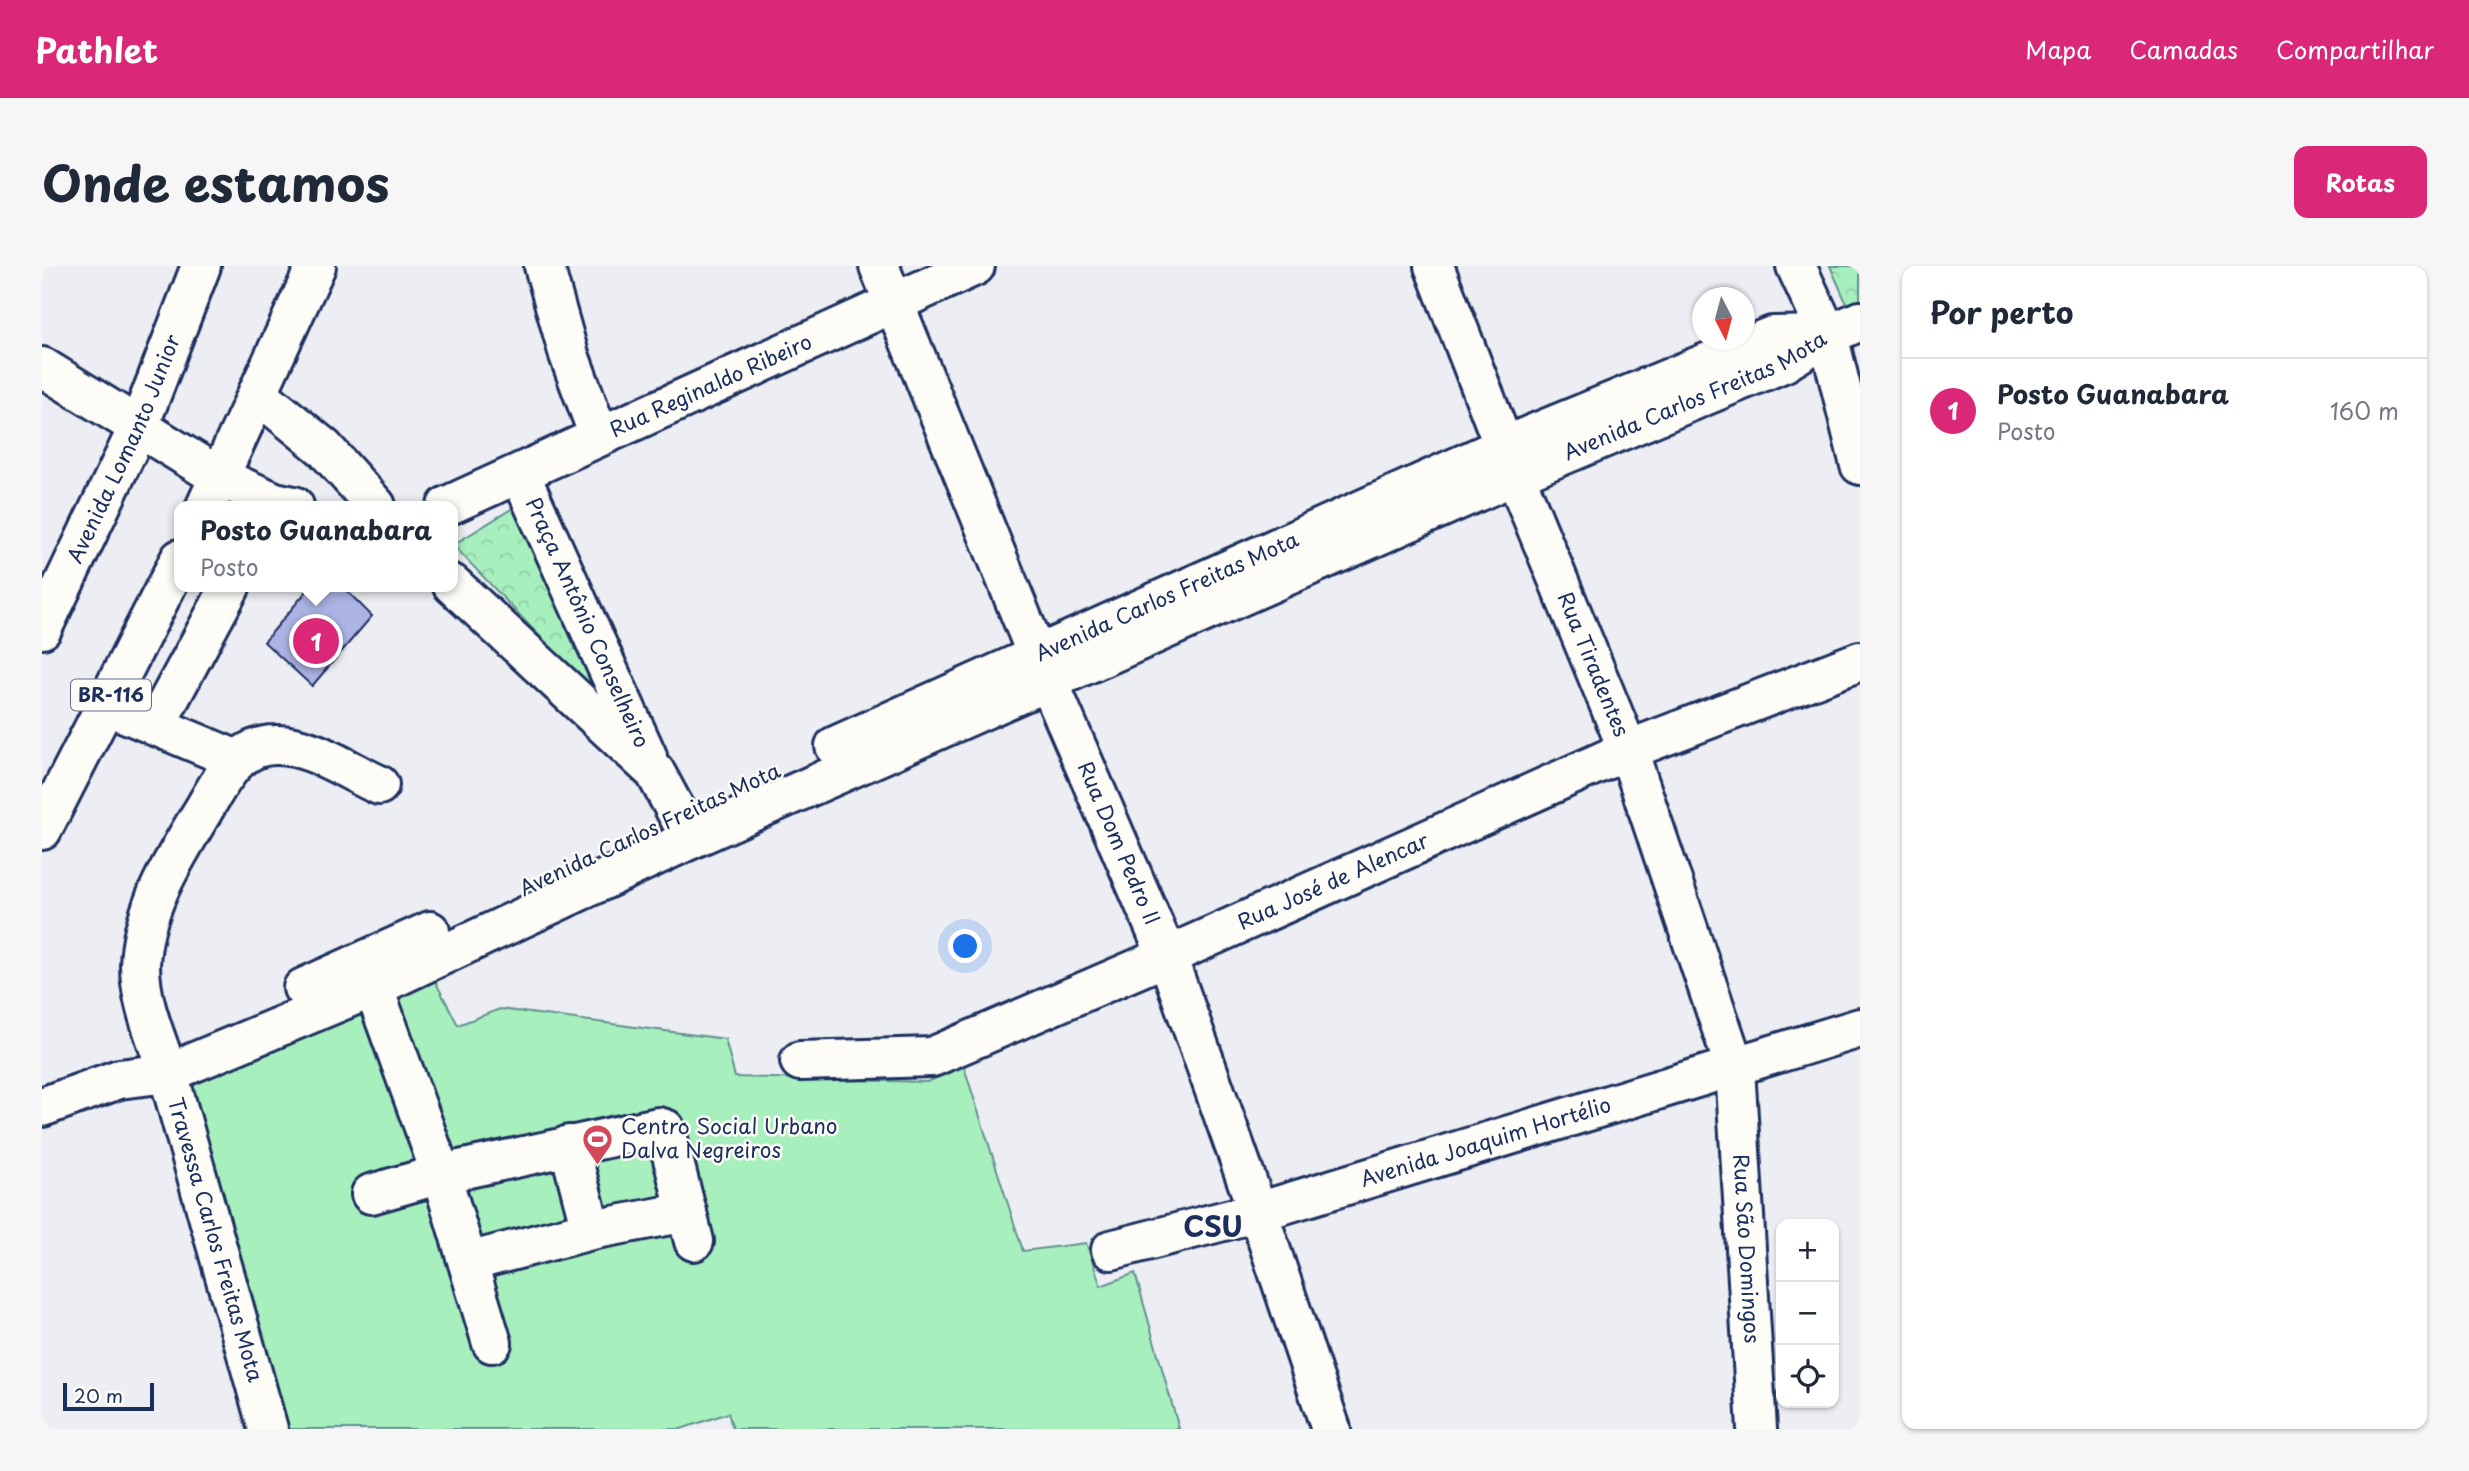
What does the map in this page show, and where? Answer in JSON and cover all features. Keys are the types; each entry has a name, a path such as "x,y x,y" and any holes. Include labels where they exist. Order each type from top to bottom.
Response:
{"main road":[{"name":"Avenida Lomanto Junior","path":"42,629 139,426 201,266"},
{"path":"214,492 316,266"},
{"path":"544,266 569,355 598,436"},
{"name":"Rua Dom Pedro II","path":"879,266 1043,668 1167,956 1258,1212 1331,1429"},
{"name":"Rua Reginaldo Ribeiro","path":"458,501 975,266"},
{"name":"Rua Tiradentes","path":"1434,266 1509,460 1628,750 1735,1068"},
{"path":"1796,266 1844,328 1860,466"},
{"name":"Avenida Carlos Freitas Mota","path":"42,1107 164,1062 368,975 686,827 1509,460 1783,363 1844,328"},
{"path":"42,367 139,426 214,492 260,501"},
{"path":"258,394 324,448 372,501"},
{"name":"Praça Antônio Conselheiro","path":"520,474 655,772 686,827"},
{"name":"BR-116","path":"42,830 174,571"},
{"name":"Praça Antônio Conselheiro","path":"458,589 655,772"},
{"path":"155,726 227,592"},
{"name":"Rua José de Alencar","path":"800,1061 932,1057 1167,956 1628,750 1860,661"},
{"path":"106,705 237,760 254,748 274,745 297,747 379,785"},
{"name":"Travessa Carlos Freitas Mota","path":"237,760 218,785 161,881 144,932 140,965 142,995 164,1062 268,1429"},
{"path":"368,975 441,1174 492,1343"},
{"name":"Avenida Joaquim Hortélio","path":"1111,1250 1258,1212 1860,1028"},
{"name":"Rua São Domingos","path":"1735,1068 1757,1429"},
{"path":"372,1194 441,1174 569,1145 650,1128 664,1129 690,1226 591,1230 468,1262"},
{"path":"569,1145 591,1230"}],"green space":[{"path":"1830,266 1860,266 1860,304 1849,309"},
{"path":"513,508 607,707 458,550 458,542"},
{"name":"Centro Social Urbano Dalva Negreiros","path":"435,981 458,1025 500,1009 725,1039 735,1077 927,1082 964,1067 1023,1251 1086,1243 1101,1286 1135,1273 1179,1429 733,1429 728,1413 681,1429 275,1429 178,1088"}],"building":[{"path":"306,592 348,592 372,616 312,686 264,642"}],"place":[{"name":"Posto Guanabara","path":"316,641"},
{"name":"Centro Social Urbano Dalva Negreiros","path":"598,1166"}],"district":[{"name":"CSU","path":"1213,1227"}]}
